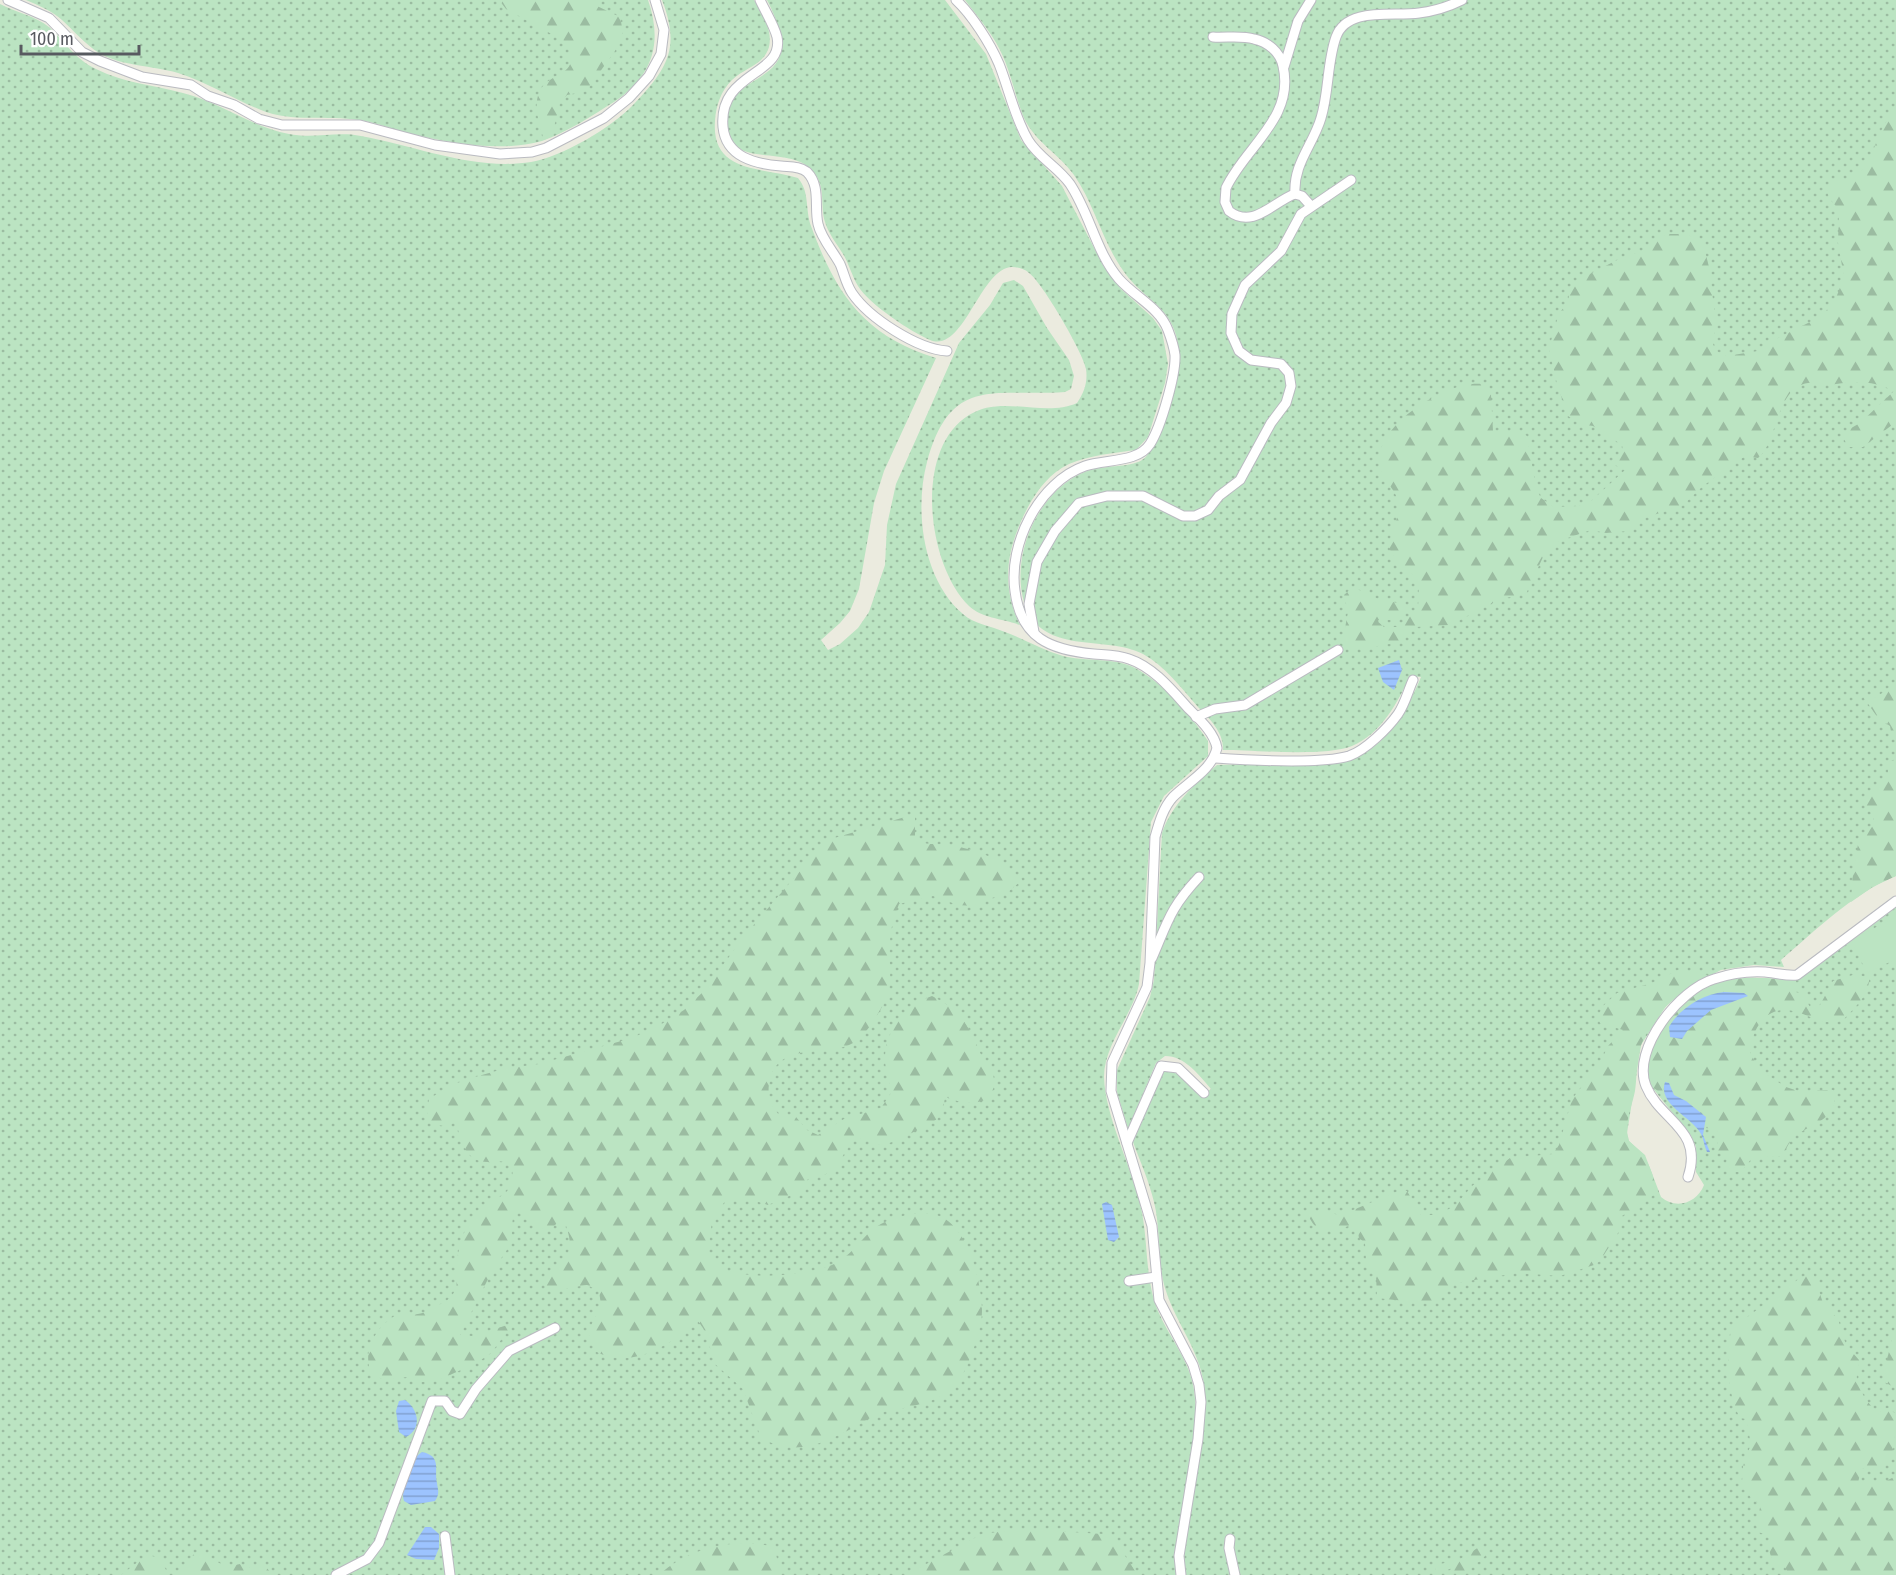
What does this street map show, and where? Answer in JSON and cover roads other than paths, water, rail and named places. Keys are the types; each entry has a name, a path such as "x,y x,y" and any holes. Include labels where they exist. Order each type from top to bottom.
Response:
{"street":[{"path":"8,0 49,18 82,52 100,61 142,77 191,85 208,96 234,105 259,119 282,125 360,125 435,146 500,154 532,152 546,148 604,118 629,98 649,76 661,54 664,30 655,0"},
{"path":"760,0 777,38 777,51 771,62 745,78 727,99 723,126 725,140 732,151 744,158 768,165 798,168 808,173 818,197 819,228 857,300 871,313 915,342 931,349 947,351"},
{"path":"956,0 999,63 1016,116 1034,150 1070,184 1090,220 1109,265 1125,285 1161,316 1168,330 1175,356 1173,372 1152,442 1144,452 1134,456 1084,466 1062,476 1048,490 1024,532 1014,569 1015,591 1024,623 1035,637 1076,652 1119,656 1136,662 1171,689 1216,742 1215,758 1171,799 1160,818 1155,837 1152,867 1150,963"},
{"path":"1311,0 1298,21 1284,69 1283,97 1276,117 1229,181 1225,202 1232,214 1254,216 1294,194 1302,196 1311,206"},
{"path":"1294,194 1295,172 1321,119 1335,41 1342,27 1348,22 1369,15 1425,12 1442,9 1462,0"},
{"path":"1213,37 1258,40 1276,52 1284,69"},
{"path":"1035,637 1029,604 1037,562 1055,531 1078,503 1107,496 1143,496 1183,516 1195,516 1203,513 1219,496 1240,480 1270,423 1289,398 1291,379 1287,368 1281,364 1251,360 1239,351 1231,333 1232,314 1245,285 1281,251 1296,219 1311,206 1351,180"},
{"path":"1197,717 1215,709 1245,705 1318,664 1338,650"},
{"path":"1215,758 1298,759 1349,756 1362,748 1393,720 1404,704 1413,680"},
{"path":"1181,1575 1179,1556 1193,1479 1201,1402 1193,1365 1159,1300 1152,1226 1112,1090 1111,1074 1112,1063 1142,1002 1150,963 1165,923 1178,901 1199,878"},
{"path":"1688,1177 1692,1161 1689,1143 1681,1129 1650,1093 1644,1081 1644,1054 1655,1031 1681,1003 1711,980 1757,972 1797,975 1896,901"},
{"path":"1127,1143 1161,1066 1178,1068 1204,1093"},
{"path":"1129,1281 1156,1277"},
{"path":"336,1575 367,1559 379,1543 432,1401 446,1401 452,1411 460,1414 476,1389 509,1351 555,1328"},
{"path":"445,1536 450,1575"},
{"path":"1230,1539 1229,1548 1235,1575"}],"water":[{"path":"1399,660 1402,670 1394,690 1383,682 1378,668"},
{"path":"1724,992 1744,993 1748,996 1711,1010 1687,1031 1682,1039 1670,1037 1669,1027 1686,1008 1700,999"},
{"path":"1665,1082 1669,1083 1674,1095 1686,1101 1706,1117 1703,1135 1710,1152 1707,1152 1697,1128 1666,1097"},
{"path":"1106,1202 1112,1205 1119,1237 1114,1242 1108,1240 1102,1204"},
{"path":"405,1400 413,1408 417,1418 415,1429 406,1437 399,1432 396,1411 399,1401"},
{"path":"422,1452 435,1460 438,1494 435,1501 411,1505 404,1501 405,1482 410,1467"},
{"path":"425,1527 431,1527 439,1534 439,1548 434,1560 416,1559 407,1555"}]}
